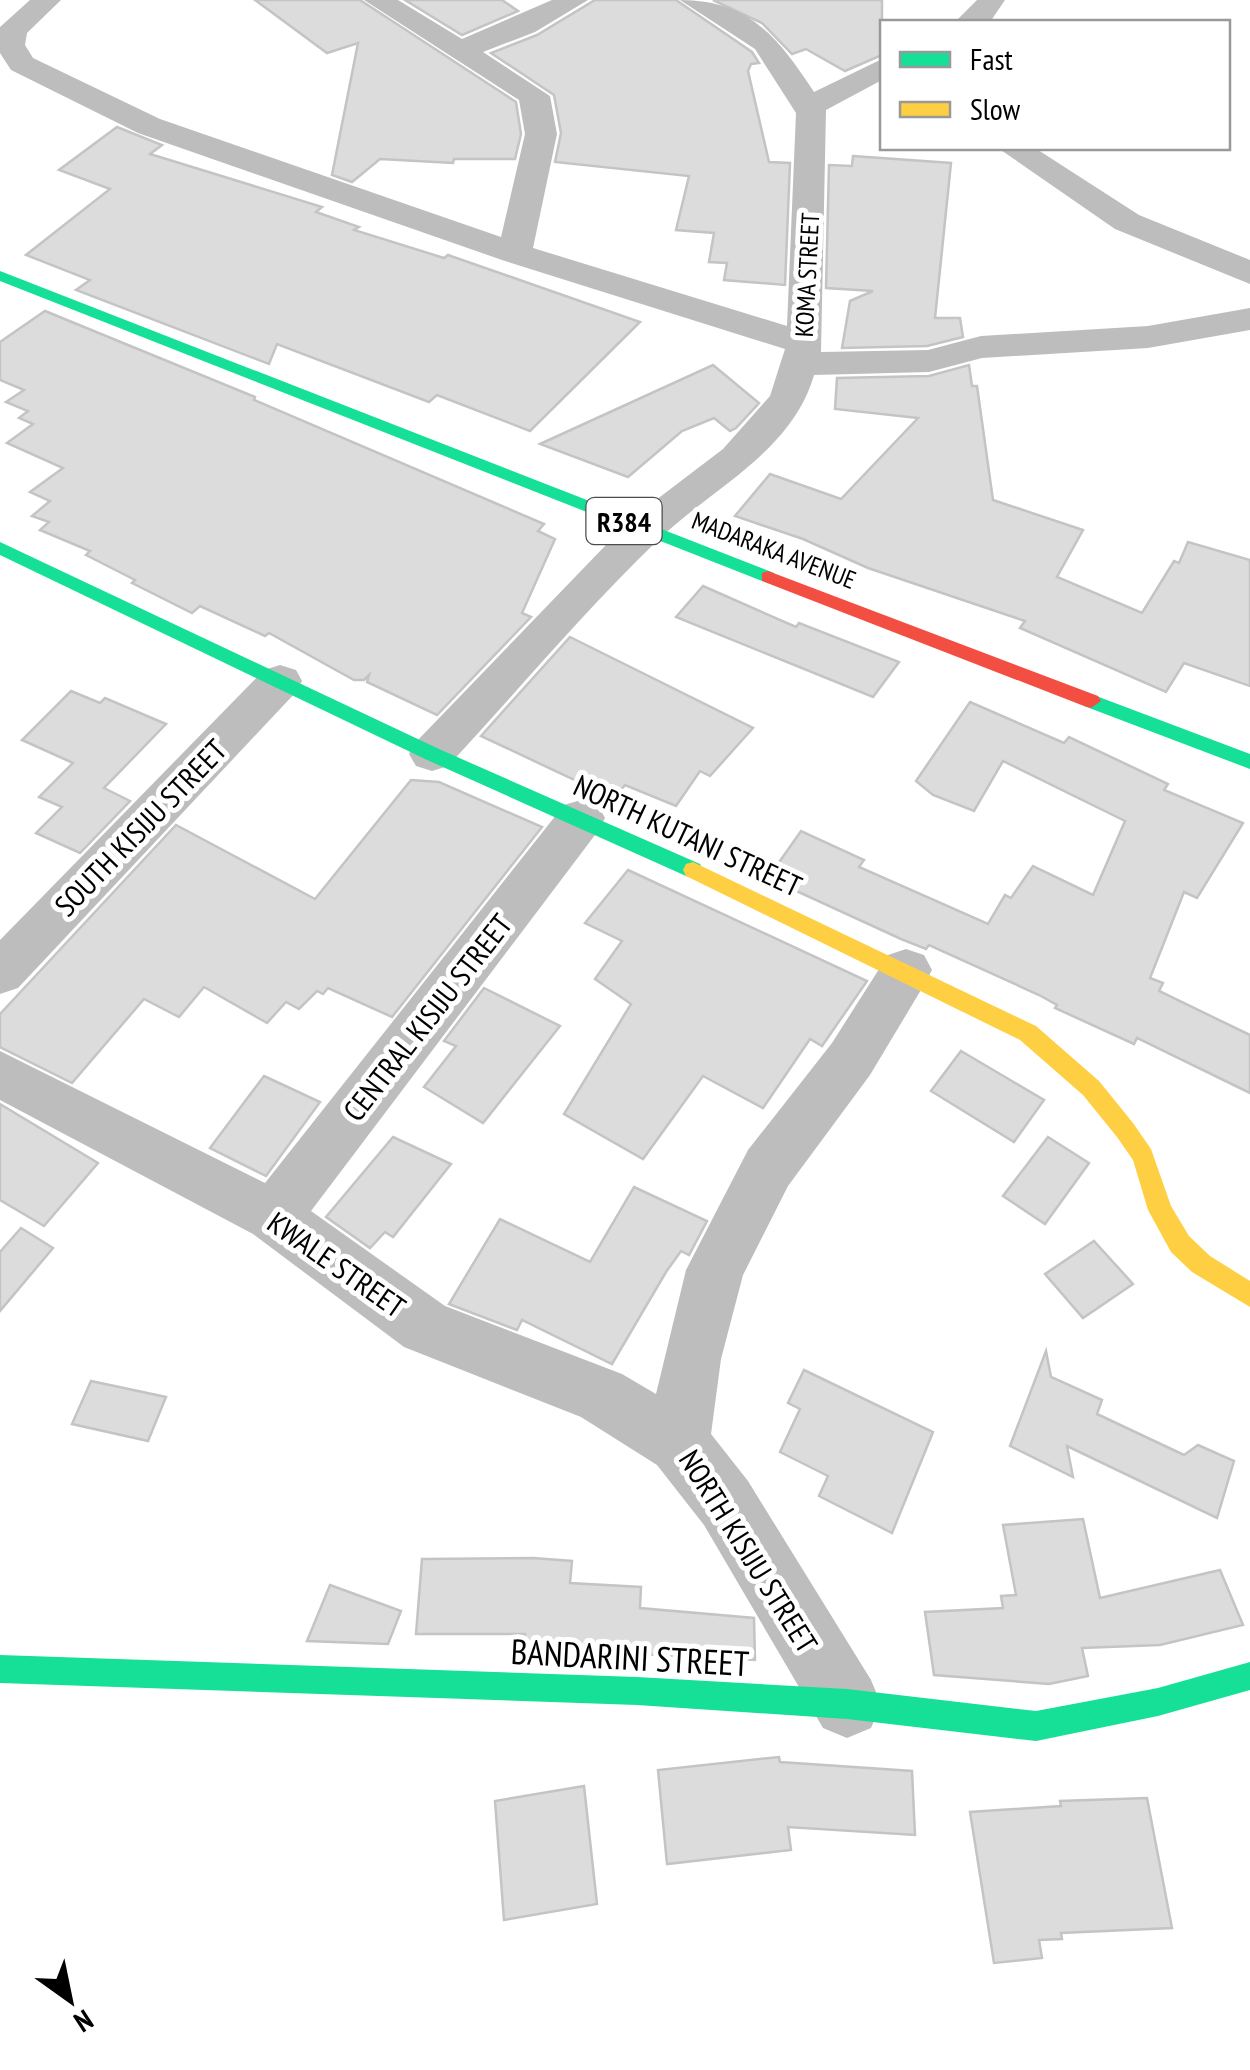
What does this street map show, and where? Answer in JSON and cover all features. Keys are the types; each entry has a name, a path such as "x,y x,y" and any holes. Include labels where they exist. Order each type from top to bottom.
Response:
{"street":[{"path":"48,0 13,30 10,45 16,57 35,73 150,126 802,353 930,361 981,347 1148,337 1250,319"},
{"path":"378,0 534,96 541,134 537,167 514,254"},
{"path":"458,51 525,26 574,0"},
{"path":"694,0 766,43 811,110"},
{"path":"973,20 986,13 991,0"},
{"path":"811,110 880,69"},
{"path":"811,110 871,108"},
{"name":"KOMA STREET","path":"432,754 645,529 736,458 788,399 802,353 811,110"},
{"path":"1017,150 1139,229 1203,250 1250,273"},
{"name":"MADARAKA AVENUE","path":"3,280 1250,762"},
{"name":"NORTH KUTANI STREET","path":"0,548 432,754 581,818 906,970 1028,1033 1062,1060 1102,1102 1142,1156 1160,1210 1180,1244 1200,1264 1250,1295"},
{"name":"SOUTH KISIJU STREET","path":"0,973 280,681"},
{"name":"CENTRAL KISIJU STREET","path":"274,1216 581,818"},
{"name":"NORTH KISIJU STREET","path":"847,1704 726,1503 679,1442 691,1359 715,1270 768,1168 851,1059 906,970"},
{"name":"KWALE STREET","path":"0,1074 274,1216 425,1327 601,1395 679,1442"},
{"name":"BANDARINI STREET","path":"0,1669 637,1690 847,1704 1036,1726 1158,1702 1250,1676"}],"building":[{"path":"255,0 360,0 516,102 521,134 515,159 454,159 453,163 380,159 352,182 332,175 358,43 327,53"},
{"path":"405,0 502,0 518,11 462,35"},
{"path":"595,0 676,0 752,52 759,63 751,64 748,71 769,162 790,163 785,285 724,280 727,263 709,262 714,233 676,230 689,176 555,162 561,133 554,95 491,53 537,35"},
{"path":"713,0 882,0 880,56 845,71 806,49 792,54 762,23"},
{"path":"117,127 162,145 150,154 322,207 316,212 359,227 354,230 444,258 448,255 640,322 530,431 437,395 429,402 277,344 269,364 76,290 90,280 26,255 110,189 59,170"},
{"path":"853,156 951,163 935,318 960,318 963,337 927,346 842,348 850,301 873,291 826,288 829,165 852,166"},
{"path":"45,311 255,397 254,400 544,524 538,531 555,539 522,613 531,617 437,715 367,682 369,675 364,680 354,680 269,633 265,636 200,606 192,613 86,555 90,551 40,530 49,522 32,516 50,501 30,492 63,468 7,443 33,424 19,418 28,411 6,402 24,390 0,380 0,342"},
{"path":"713,365 759,403 730,431 714,418 682,431 628,477 540,444"},
{"path":"969,365 972,386 977,386 993,500 1083,530 1057,577 1142,613 1174,561 1179,563 1188,542 1250,560 1250,686 1184,663 1166,692 1020,628 1025,621 868,568 803,539 735,516 770,474 841,499 918,418 835,409 837,378 929,376"},
{"path":"703,586 796,627 799,623 899,662 873,697 676,617"},
{"path":"570,637 753,728 710,776 700,771 676,806 625,785 617,795 586,781 583,784 481,736"},
{"path":"71,691 100,703 105,698 166,724 104,788 130,801 80,853 36,833 62,807 39,797 73,763 22,740"},
{"path":"970,702 1064,743 1069,737 1168,784 1164,790 1243,823 1197,898 1184,892 1150,978 1163,983 1159,991 1250,1035 1250,1093 1137,1038 1134,1044 1055,1008 1057,1005 1039,995 929,945 926,949 901,939 768,878 801,831 864,860 859,867 988,924 1005,895 1011,898 1033,866 1093,895 1125,821 1003,761 974,811 933,795 916,781"},
{"path":"411,780 439,782 542,827 392,1017 328,988 323,994 317,991 299,1009 286,1002 267,1023 204,987 179,1017 144,999 72,1083 0,1047 0,1014 176,825 315,899"},
{"path":"628,870 867,981 822,1046 810,1039 763,1108 703,1076 643,1159 564,1114 631,1004 595,979 622,941 585,923"},
{"path":"484,988 560,1026 483,1123 424,1087 456,1046 444,1041"},
{"path":"961,1051 1044,1100 1014,1142 931,1091"},
{"path":"264,1076 320,1102 266,1176 210,1148"},
{"path":"0,1104 98,1163 44,1226 0,1200"},
{"path":"393,1137 451,1164 393,1237 385,1232 370,1248 326,1217"},
{"path":"1048,1137 1089,1163 1045,1224 1003,1196"},
{"path":"634,1187 707,1221 689,1255 681,1251 666,1272 612,1364 522,1320 517,1330 449,1304 500,1219 590,1262"},
{"path":"21,1228 53,1248 0,1311 0,1252"},
{"path":"1094,1241 1133,1284 1083,1318 1045,1274"},
{"path":"1046,1351 1051,1377 1102,1400 1097,1414 1184,1455 1198,1445 1234,1461 1217,1518 1067,1446 1073,1477 1010,1446"},
{"path":"804,1370 933,1432 892,1533 819,1496 828,1476 780,1452 800,1409 788,1403"},
{"path":"91,1381 166,1397 148,1441 72,1424"},
{"path":"1083,1519 1100,1598 1220,1570 1243,1625 1160,1645 1082,1648 1088,1676 1049,1684 934,1675 925,1612 1003,1608 1001,1596 1016,1595 1003,1525"},
{"path":"422,1559 572,1561 570,1583 641,1587 640,1608 754,1618 755,1660 524,1648 525,1634 416,1634"},
{"path":"330,1585 401,1611 388,1644 307,1641"},
{"path":"779,1757 780,1762 912,1771 915,1835 788,1827 791,1850 667,1864 658,1770"},
{"path":"584,1786 597,1904 504,1920 495,1801"},
{"path":"1147,1798 1172,1928 1061,1933 1062,1939 1039,1940 1042,1958 994,1963 970,1812 1061,1806 1060,1801"}],"traffic: fast":[{"path":"0,276 768,577"},
{"path":"0,548 432,754 693,870"},
{"path":"1091,701 1250,762"},
{"path":"0,1669 637,1691 847,1704 1036,1726 1158,1702 1250,1676"}],"traffic: slow":[{"path":"693,870 1028,1033 1091,1088 1125,1130 1143,1156 1160,1210 1180,1244 1201,1264 1250,1295"}],"traffic: jam":[{"path":"768,577 1091,701"}]}
